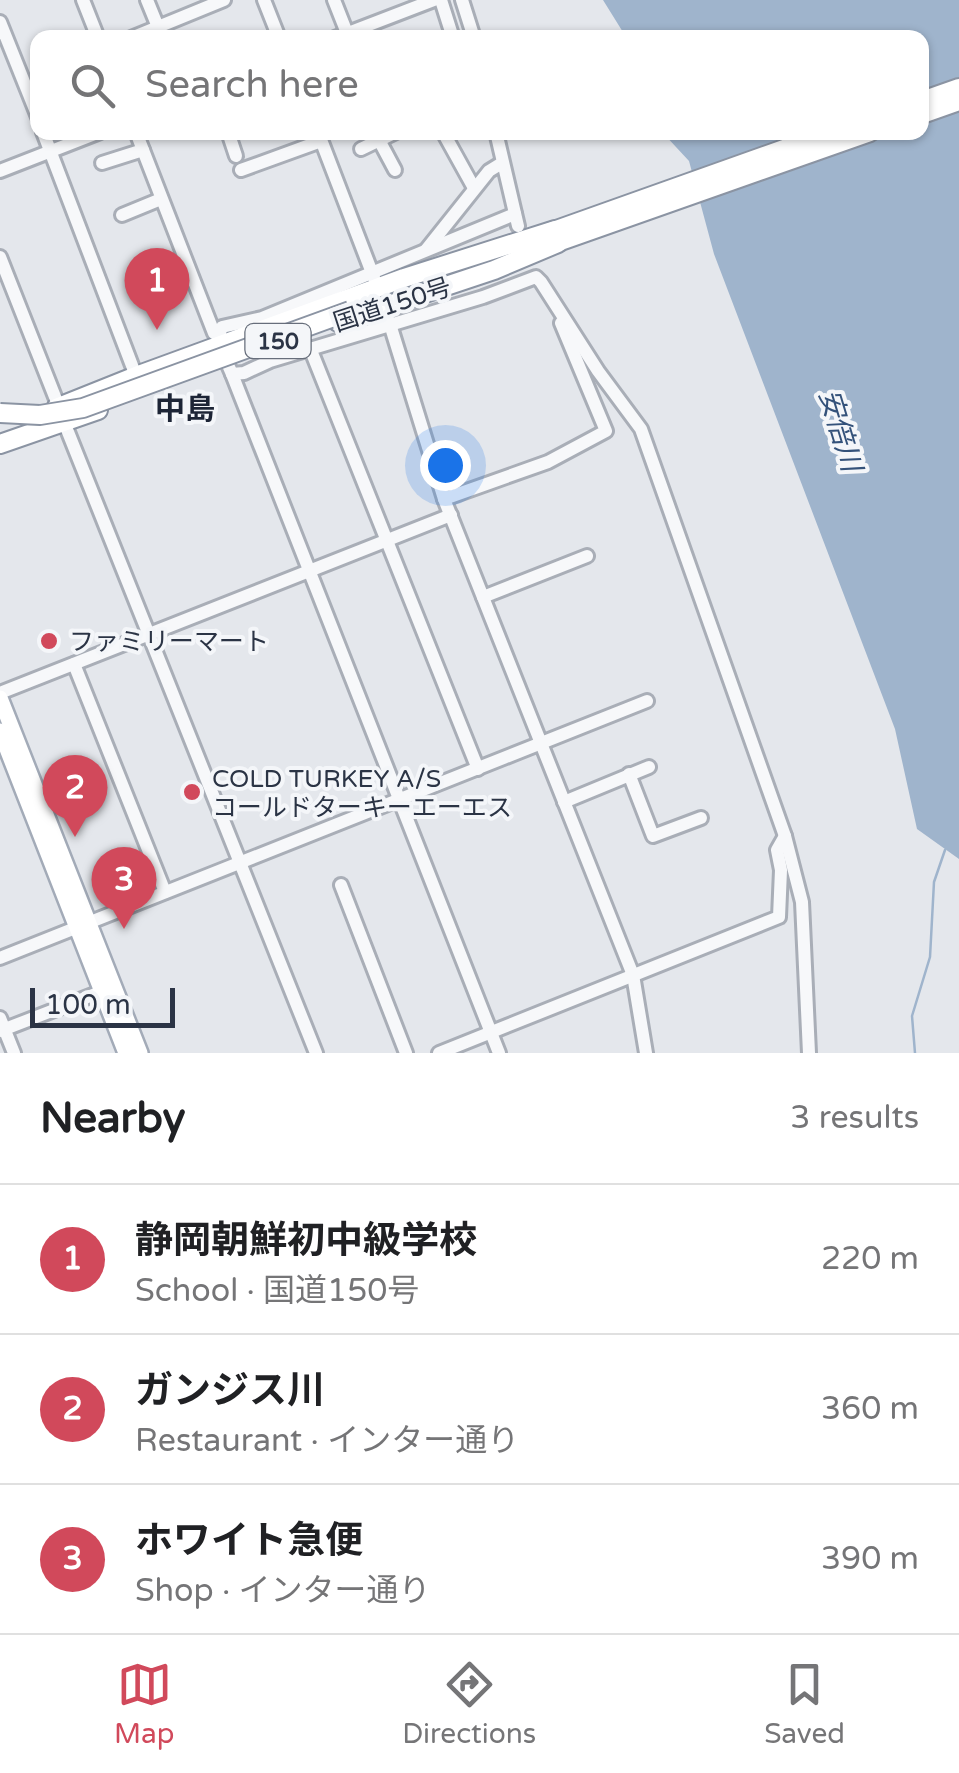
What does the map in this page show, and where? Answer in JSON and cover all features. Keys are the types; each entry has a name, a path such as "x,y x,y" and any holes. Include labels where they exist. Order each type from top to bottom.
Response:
{"highway":[{"path":"929,99 959,88"},
{"path":"929,112 959,101"},
{"name":"国道150号","path":"0,431 57,418 419,273 556,236 811,140"},
{"name":"国道150号","path":"349,309 846,140"},
{"name":"150","path":"0,402 53,403 99,393 349,309"},
{"name":"150","path":"0,413 40,414 84,408 349,309"},
{"name":"国道150号","path":"0,446 136,376 225,353"}],"main road":[{"path":"0,696 126,1053"},
{"path":"0,731 140,1053"}],"street":[{"path":"83,0 95,30"},
{"path":"147,0 158,27"},
{"path":"151,30 204,4 224,0"},
{"path":"264,0 276,30"},
{"path":"334,0 350,30"},
{"path":"359,30 398,6 437,0 449,30"},
{"path":"462,0 471,30"},
{"path":"0,22 30,98"},
{"path":"47,140 136,376"},
{"path":"0,171 80,140"},
{"path":"139,140 499,1053"},
{"path":"231,140 236,156"},
{"path":"241,170 312,140"},
{"path":"320,140 372,275"},
{"path":"360,148 379,140 394,170"},
{"path":"447,140 474,188"},
{"path":"498,140 516,220 426,250 262,318 222,327 225,353 244,373 534,273 640,429 785,836 802,902 809,1053"},
{"path":"102,164 143,150"},
{"path":"426,250 474,188 502,164"},
{"path":"122,215 161,199"},
{"path":"1,264 57,418 151,634 316,1053"},
{"path":"444,498 548,462 606,431 561,325 560,311"},
{"path":"389,321 450,515 633,975 646,1053"},
{"path":"310,348 478,769"},
{"path":"0,696 450,515"},
{"path":"483,597 587,556"},
{"path":"74,664 164,892"},
{"path":"0,958 647,701"},
{"path":"564,802 649,767"},
{"path":"630,774 653,836 701,818"},
{"path":"439,1053 780,916 781,870 777,850 785,836"},
{"path":"341,886 406,1053"},
{"path":"14,1053 2,1026 102,991"}],"water":[{"name":"安倍川","path":"603,0 959,0 959,859 917,829 895,729 714,254 689,161 670,140 929,140 929,30 622,30"}],"waterway":[{"path":"915,1053 912,1016 930,957 934,882 945,850"}],"place":[{"name":"静岡朝鮮初中級学校","path":"157,330"},
{"name":"ファミリーマート","path":"49,641"},
{"name":"COLD TURKEY A/S コールドターキーエーエス","path":"192,792"},
{"name":"ガンジス川","path":"75,837"},
{"name":"ホワイト急便","path":"124,929"}],"district":[{"name":"中島","path":"185,409"}]}
